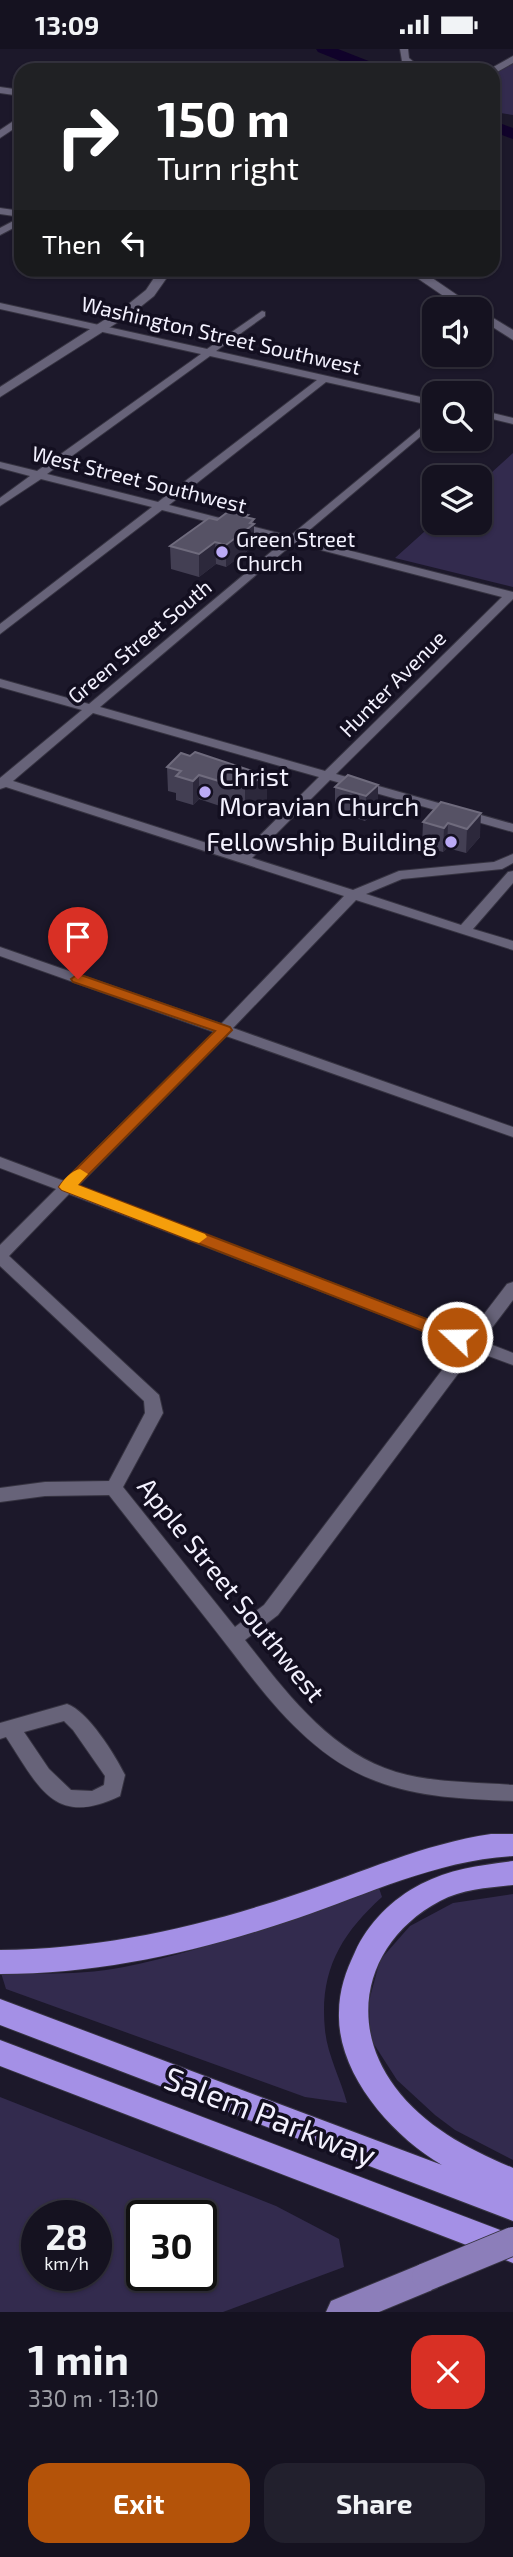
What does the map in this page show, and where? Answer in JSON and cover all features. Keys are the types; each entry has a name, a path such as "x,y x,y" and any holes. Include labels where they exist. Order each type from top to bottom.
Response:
{"highway":[{"path":"0,1962 103,1958 183,1943 268,1917 440,1856 481,1847 513,1845"},
{"path":"513,1873 454,1883 402,1910 377,1935 360,1966 352,2011 355,2040 363,2059 395,2109 429,2142 450,2155 513,2183"},
{"name":"Salem Parkway","path":"0,2012 513,2206"},
{"name":"Salem Parkway","path":"0,2053 513,2249"},
{"path":"0,2066 68,2080"}],"main road":[{"path":"342,2312 513,2241"}],"street":[{"path":"0,135 14,124"},
{"path":"0,393 150,293 161,277"},
{"path":"422,277 453,297"},
{"name":"Washington Street Southwest","path":"0,306 422,400"},
{"path":"0,503 262,314"},
{"path":"492,322 513,336"},
{"path":"0,630 324,379"},
{"path":"492,416 513,421"},
{"name":"Green Street South","path":"2,783 422,430"},
{"name":"West Street Southwest","path":"0,465 512,595"},
{"name":"Hunter Avenue","path":"243,859 512,595"},
{"path":"0,683 513,828"},
{"path":"2,783 513,946"},
{"path":"0,1256 225,1030 353,895 399,875 497,866 513,858"},
{"path":"464,930 513,876"},
{"path":"0,951 513,1132"},
{"path":"0,1162 513,1359"},
{"name":"Apple Street Southwest","path":"0,1256 153,1399 154,1413 114,1488 304,1723 331,1748 363,1768 419,1786 513,1793"},
{"path":"233,1638 271,1609 513,1288"},
{"path":"0,1495 45,1489 114,1488"},
{"path":"67,1712 80,1724 115,1775 113,1790 99,1800 79,1803 60,1796 6,1730 51,1714 67,1712"}],"shaded area":[{"path":"513,61 513,115 500,113 500,67"},
{"path":"513,453 513,587 395,558 422,534 492,535 492,472"},
{"path":"379,1888 382,1897 344,1940 329,1972 325,1990 326,2039 347,2103 305,2097 6,1989 1,1973 78,1973 109,1970 156,1960 284,1921"},
{"path":"513,1894 513,2160 455,2130 397,2080 370,2038 369,2001 380,1960 410,1926 453,1903"},
{"path":"0,2097 276,2206 339,2239 344,2267 223,2312 0,2312"}],"building":[{"path":"229,511 248,515 245,517 254,519 250,523 254,524 226,545 215,542 199,554 170,546 209,518 217,520"},
{"path":"195,752 267,776 235,786 199,775 193,781 176,776 181,771 167,767 181,753 190,756"},
{"path":"348,775 378,785 366,796 335,787"},
{"path":"441,802 481,813 467,829 448,823 444,828 423,822"}],"waterway":[{"path":"324,49 360,63"},
{"path":"500,129 513,134"}],"slow traffic":[{"path":"80,1174 67,1187 199,1237"}],"place":[{"name":"Green Street Church","path":"222,552"},
{"name":"Christ Moravian Church","path":"205,792"},
{"name":"Fellowship Building","path":"451,842"}],"route":[{"path":"78,979 225,1030 67,1187 457,1337"}]}
